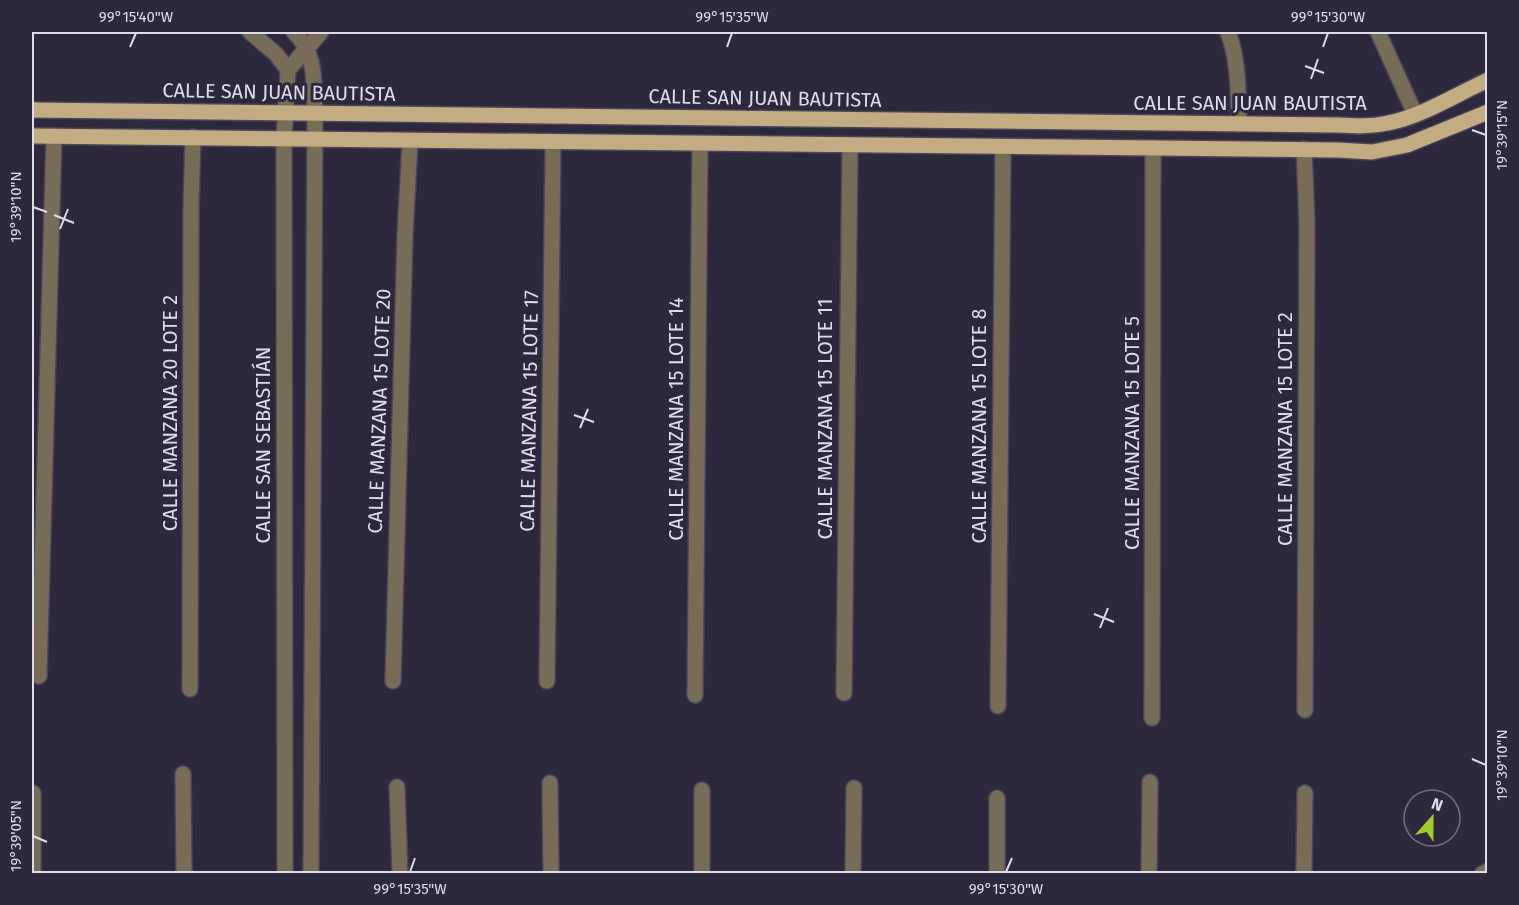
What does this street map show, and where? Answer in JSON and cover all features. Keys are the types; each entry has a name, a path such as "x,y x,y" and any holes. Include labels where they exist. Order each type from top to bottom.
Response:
{"main road":[{"name":"CALLE SAN JUAN BAUTISTA","path":"32,110 1336,124 1363,127 1389,123 1414,114 1488,80"},
{"path":"32,136 1304,149 1372,152 1407,145 1488,112"}],"street":[{"path":"250,32 276,54 288,70 321,32"},
{"path":"294,32 308,47 312,66 315,114 313,140 311,873"},
{"path":"1228,32 1234,48 1237,69 1239,124"},
{"path":"1378,32 1414,114"},
{"name":"CALLE SAN SEBASTIÁN","path":"285,873 284,139 288,70"},
{"path":"39,676 54,136"},
{"name":"CALLE MANZANA 20 LOTE 2","path":"190,689 193,137"},
{"name":"CALLE MANZANA 15 LOTE 20","path":"393,681 405,235 410,141"},
{"name":"CALLE MANZANA 15 LOTE 17","path":"547,681 553,142"},
{"name":"CALLE MANZANA 15 LOTE 14","path":"695,695 700,144"},
{"name":"CALLE MANZANA 15 LOTE 11","path":"844,693 850,145"},
{"name":"CALLE MANZANA 15 LOTE 8","path":"998,706 1003,147"},
{"name":"CALLE MANZANA 15 LOTE 5","path":"1152,718 1154,148"},
{"name":"CALLE MANZANA 15 LOTE 2","path":"1304,149 1307,223 1305,710"},
{"path":"183,774 184,873"},
{"path":"1149,873 1150,782"},
{"path":"550,783 550,873"},
{"path":"397,787 400,873"},
{"path":"853,873 854,788"},
{"path":"702,790 702,873"},
{"path":"33,793 33,873"},
{"path":"1304,873 1305,794"},
{"path":"997,798 997,873"},
{"path":"1482,873 1488,871"}]}
